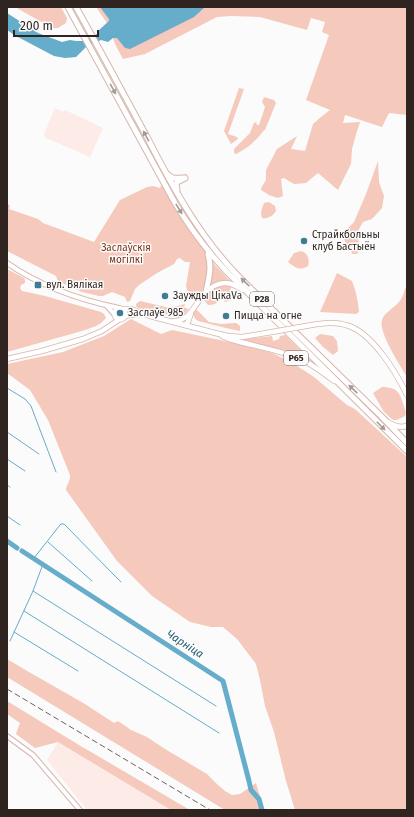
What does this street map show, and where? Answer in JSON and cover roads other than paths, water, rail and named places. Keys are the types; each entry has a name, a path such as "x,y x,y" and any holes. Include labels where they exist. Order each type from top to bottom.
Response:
{"highway":[{"name":"Р28","path":"68,7 175,203 185,220 206,249 246,292 407,451"},
{"name":"Р28","path":"76,7 179,197 219,254 231,268 407,443"},
{"path":"165,171 171,178 185,178 176,184 179,197"},
{"path":"206,249 211,266 206,292"}],"main road":[{"path":"7,263 52,288 89,301 121,308 125,313 122,318 117,318 107,306"},
{"path":"171,321 180,321 184,319 206,292 219,284 223,283 235,285 246,292"},
{"name":"Р65","path":"104,329 111,322 115,310 121,308 131,309 143,314 215,333 242,336 328,323 339,323 356,328 365,335 376,347 405,386 407,395"},
{"path":"185,325 190,318 191,312"},
{"name":"Р65","path":"7,359 83,339 129,315 143,314"},
{"path":"190,318 196,328"},
{"path":"184,319 185,325"},
{"name":"Р65","path":"215,333 229,339 302,360 326,374 343,388"},
{"path":"381,416 396,427 407,426"},
{"path":"7,736 33,755 80,810"}],"water":[{"path":"100,7 205,7 194,17 130,49 125,48 117,38 113,38 108,42 101,40 86,47 76,57 65,58 54,56 7,30 7,13 38,33 62,42 70,40 83,41 99,33 99,30 109,21"}],"waterway":[{"path":"7,388 25,399 31,406 56,472"},
{"path":"7,432 39,454"},
{"path":"7,459 25,471"},
{"path":"7,516 20,525"},
{"path":"34,558 60,525 64,524 121,582"},
{"name":"Чарніца","path":"7,541 17,548"},
{"path":"48,542 92,581"},
{"name":"Чарніца","path":"22,551 223,681 251,790 259,799 262,810"},
{"path":"10,641 33,591 43,564"},
{"path":"33,591 216,706"},
{"path":"24,611 219,733"},
{"path":"14,632 78,671"}],"railway":[{"path":"7,689 210,810"}],"place":[{"name":"Страйкбольны клуб Бастыён","path":"304,241"},
{"name":"вул. Вялікая","path":"38,285"},
{"name":"Заужды ЦікаVа","path":"165,296"},
{"name":"Заслаўе 985","path":"120,313"},
{"name":"Пицца на огне","path":"226,316"}],"park label":[{"name":"Заслаўскія могілкі","path":"126,254"}]}
